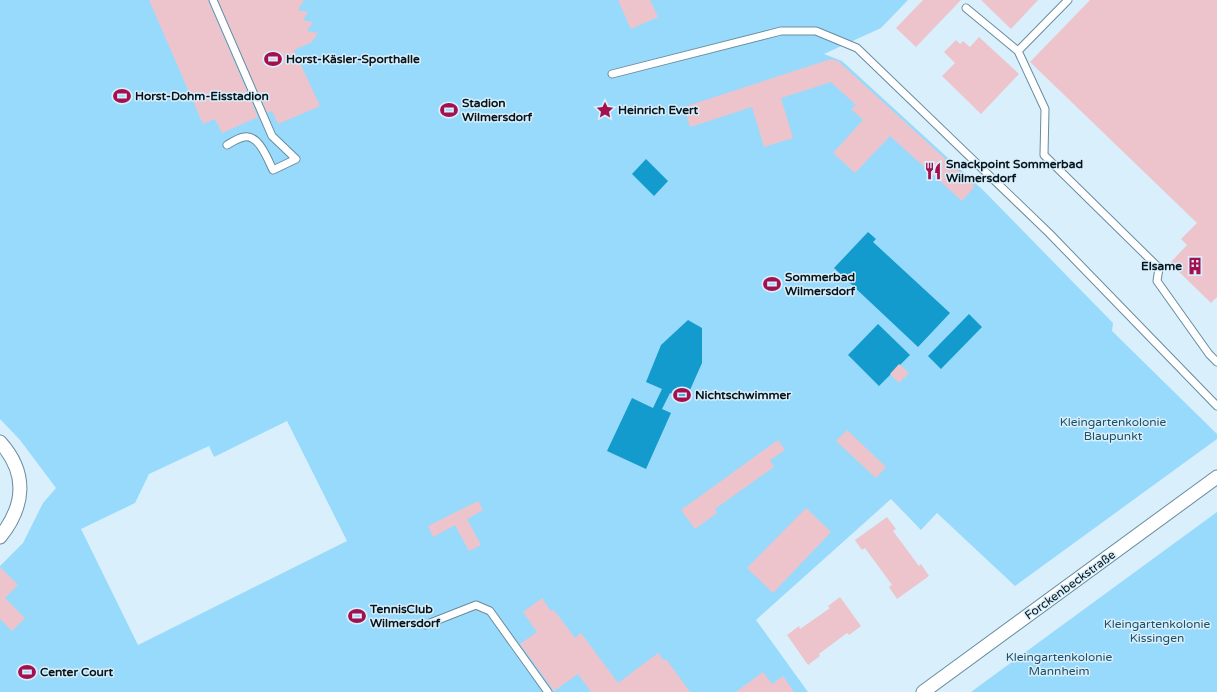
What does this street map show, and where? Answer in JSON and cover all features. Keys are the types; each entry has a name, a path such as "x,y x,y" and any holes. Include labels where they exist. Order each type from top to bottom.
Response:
{"street":[{"path":"0,442 11,457 19,477 21,489 19,504 11,524 0,537"},
{"name":"Forckenbeckstraße","path":"923,692 1217,477"}],"lane":[{"path":"213,0 272,136 296,159 273,170 263,150 256,141 249,137 243,137 227,145"},
{"path":"1018,51 1068,0"},
{"path":"966,8 1018,51 1045,109 1044,155 1159,268 1157,281 1209,354 1217,362"},
{"path":"612,74 781,31 816,32 857,48 1049,233 1217,406"},
{"path":"425,625 476,605 490,610 548,692"}],"green space":[{"name":"Kleingartenkolonie Blaupunkt","path":"0,0 908,0 881,28 824,54 842,61 984,191 1113,323 1112,331 1217,434 1217,439 1015,586 937,513 921,530 891,499 756,620 808,692 0,692 0,566 23,543 43,503 56,488 20,440 0,419","holes":["287,421 347,541 138,645 81,529 135,503 149,474 209,446 214,457"]},
{"name":"Kleingartenkolonie Kissingen","path":"1217,512 1217,692 971,692"}],"shaded area":[{"path":"646,159 668,181 654,196 632,174"},
{"path":"868,232 876,239 873,242 950,313 918,347 834,268"},
{"path":"969,314 982,327 941,369 928,356"},
{"name":"Nichtschwimmer","path":"688,320 702,328 702,363 686,399 670,393 662,409 671,413 646,469 607,451 632,398 653,408 662,389 646,382 661,345"},
{"path":"878,324 910,355 879,386 848,355"}],"building":[{"path":"149,0 208,0 258,117 222,133 215,119 203,124"},
{"name":"Horst-Käsler-Sporthalle","path":"218,0 304,0 298,10 308,12 303,20 313,22 307,31 318,33 312,42 294,50 320,106 278,124 272,111 267,113"},
{"path":"618,0 650,0 658,17 631,29"},
{"path":"923,0 961,0 916,47 896,28"},
{"path":"981,0 1038,0 1011,29"},
{"path":"1090,0 1217,0 1217,297 1211,303 1170,263 1187,245 1181,239 1197,223 1030,62"},
{"path":"979,37 1019,74 981,114 942,76 955,63 944,52 956,40 960,44 963,41 970,47"},
{"path":"831,59 838,61 975,186 962,201 890,136 855,173 833,153 863,120 851,109 856,105 831,82 781,98 793,138 764,147 752,107 690,127 684,107"},
{"path":"899,364 909,373 899,383 890,374"},
{"path":"847,430 886,467 876,478 836,441"},
{"path":"778,440 785,450 770,460 774,467 715,509 717,513 695,529 681,510"},
{"path":"478,501 483,510 467,519 481,545 469,551 455,525 433,537 428,526"},
{"path":"806,508 831,532 773,593 747,568"},
{"path":"887,517 896,529 893,531 919,566 921,564 929,576 897,599 889,587 892,585 865,548 862,550 855,540"},
{"path":"0,567 18,585 5,598 25,618 12,631 0,619"},
{"path":"840,597 861,626 849,635 847,633 819,654 820,656 808,665 787,635 799,626 800,629 830,608 828,606"},
{"path":"542,598 551,611 554,610 575,638 581,633 618,683 658,653 664,661 666,659 690,692 591,692 578,674 554,691 520,644 537,632 523,612"},
{"path":"763,672 772,684 783,676 794,692 736,692"}],"place":[{"name":"Horst-Käsler-Sporthalle","path":"273,59"},
{"name":"Horst-Dohm-Eisstadion","path":"122,96"},
{"name":"Stadion Wilmersdorf","path":"449,110"},
{"name":"Heinrich Evert","path":"605,110"},
{"name":"Snackpoint Sommerbad Wilmersdorf","path":"933,171"},
{"name":"Elsame","path":"1195,266"},
{"name":"Sommerbad Wilmersdorf","path":"772,284"},
{"name":"Nichtschwimmer","path":"682,395"},
{"name":"TennisClub Wilmersdorf","path":"357,616"},
{"name":"Center Court","path":"27,672"}],"park label":[{"name":"Kleingartenkolonie Mannheim","path":"1059,664"}]}
